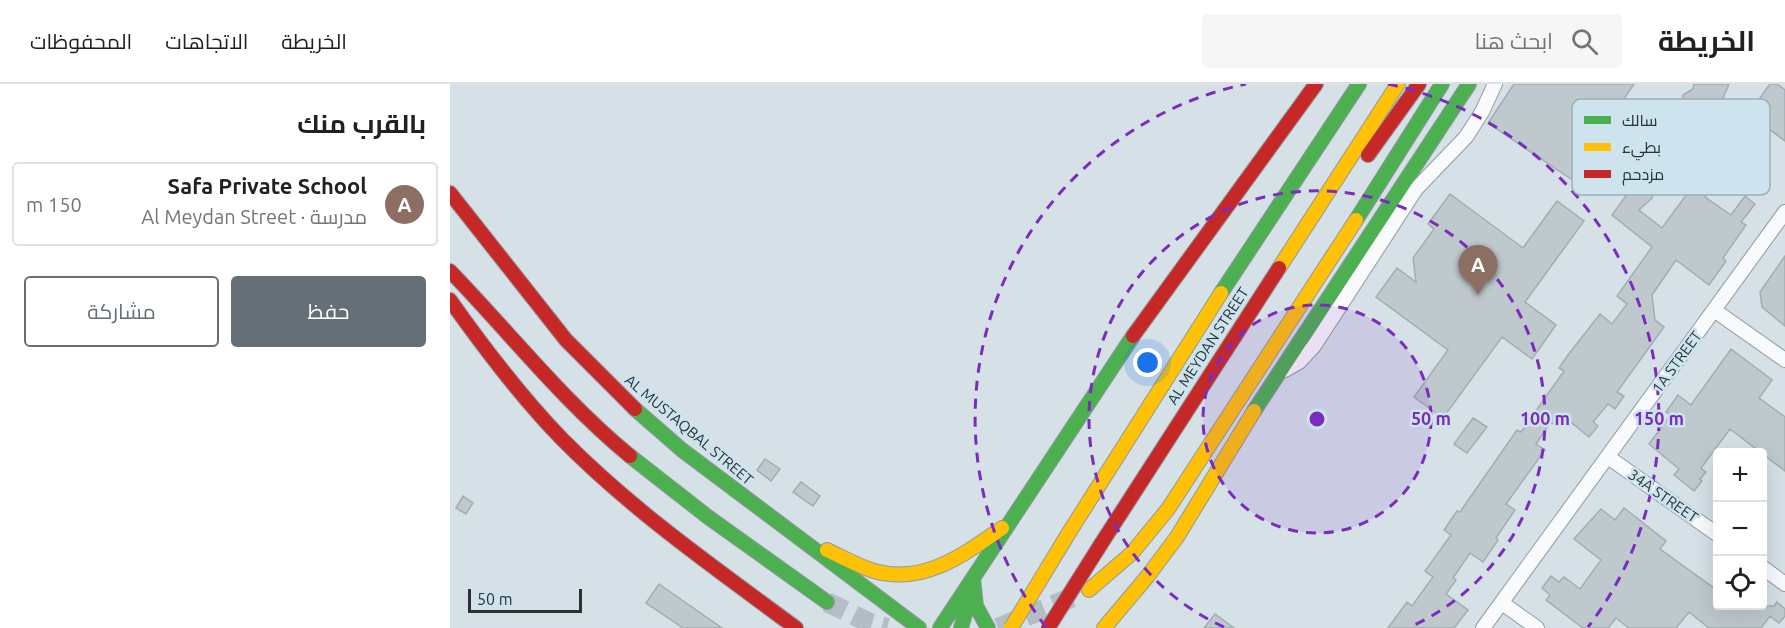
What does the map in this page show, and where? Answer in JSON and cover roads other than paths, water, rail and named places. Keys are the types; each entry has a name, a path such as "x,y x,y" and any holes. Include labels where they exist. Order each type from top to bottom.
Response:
{"main road":[{"path":"940,628 1113,364 1316,84"},
{"path":"1325,134 1328,115 1345,84"},
{"name":"AL MEYDAN STREET","path":"1011,628 1359,84"},
{"name":"AL MEYDAN STREET","path":"1048,628 1177,423 1398,84"},
{"path":"1314,214 1326,210 1331,205 1419,84"},
{"path":"1089,590 1127,560 1154,528 1275,348 1442,84"},
{"path":"1104,628 1140,589 1187,522 1245,424 1469,84"},
{"name":"AL MUSTAQBAL STREET","path":"450,193 566,340 599,375 675,444 919,628"},
{"path":"450,271 547,378 617,445 668,486 827,602"},
{"path":"450,300 509,380 579,457 650,518 796,628"},
{"path":"797,537 882,573 902,576 923,574 951,563 1010,522"},
{"path":"961,628 969,605 973,578"},
{"path":"973,578 976,606 988,628"}],"street":[{"path":"1280,372 1299,362 1314,346 1416,189 1466,137 1482,112 1495,84"},
{"name":"1A STREET","path":"1483,628 1785,212"},
{"path":"1714,310 1785,360"},
{"name":"34A STREET","path":"1608,458 1713,532"},
{"path":"1767,571 1785,584"},
{"path":"1502,603 1537,628"}],"tunnel":[{"path":"998,628 1073,597"},
{"path":"827,602 870,623 887,628"}],"place":[{"name":"Safa Private School","path":"1478,295"}]}
